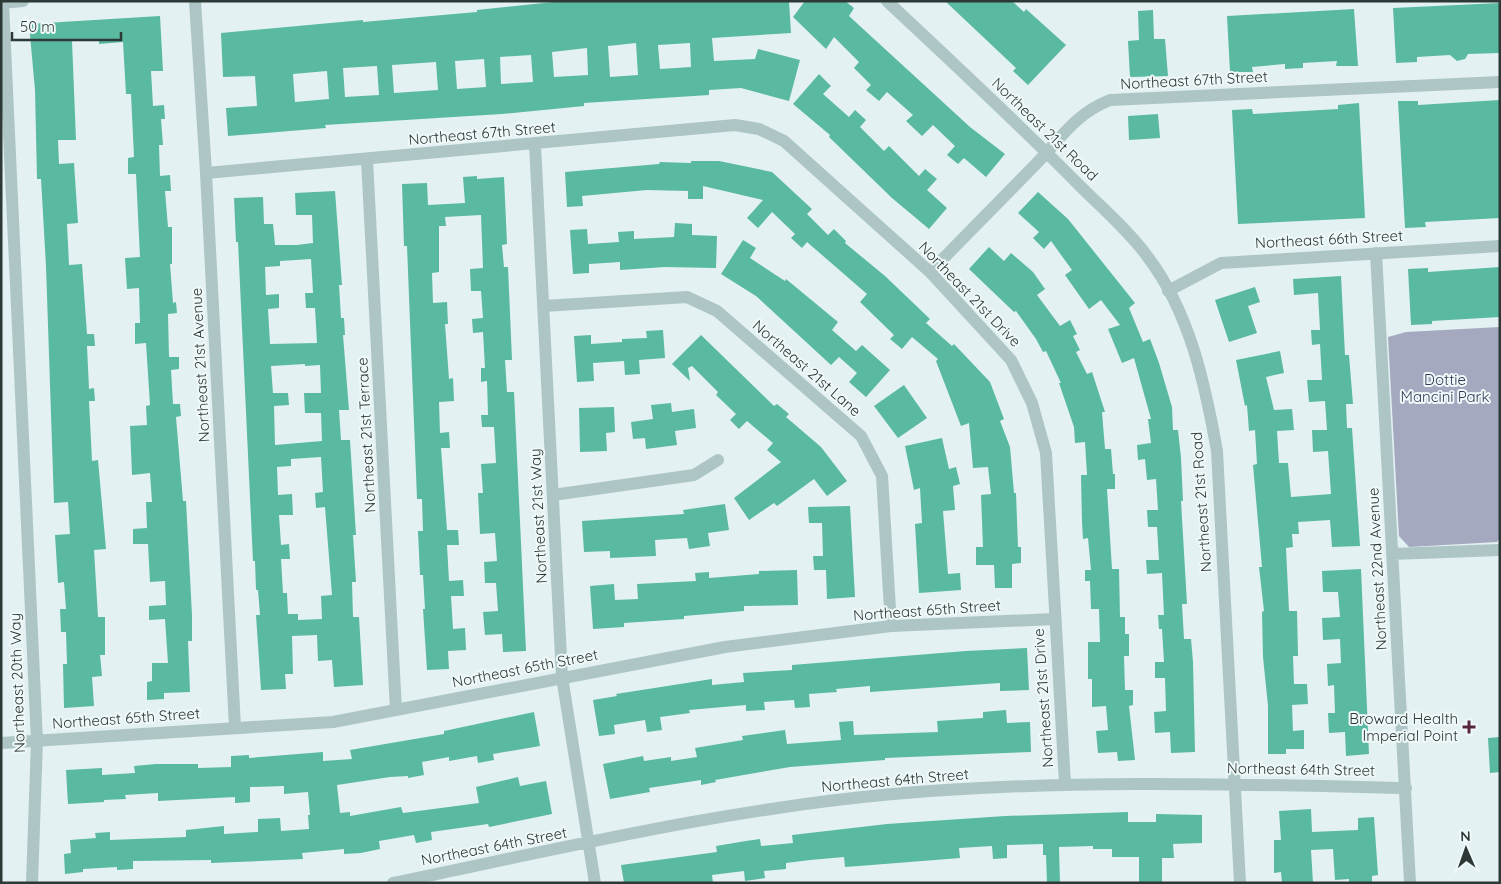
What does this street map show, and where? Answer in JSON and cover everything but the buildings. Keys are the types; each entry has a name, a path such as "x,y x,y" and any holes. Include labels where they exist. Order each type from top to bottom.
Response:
{"street":[{"path":"2,3 22,1"},
{"name":"Northeast 21st Avenue","path":"195,1 206,173 235,727"},
{"name":"Northeast 21st Road","path":"887,1 1048,152 1148,257 1168,291 1186,328 1205,386 1217,451 1240,883"},
{"name":"Northeast 20th Way","path":"2,3 37,741 32,883"},
{"name":"Northeast 67th Street","path":"930,272 1048,152 1069,126 1091,108 1110,100 1500,82"},
{"name":"Northeast 67th Street","path":"206,173 534,145 735,125 759,129"},
{"name":"Northeast 21st Drive","path":"759,129 784,141 930,272 1011,360 1032,403 1046,453 1065,784"},
{"name":"Northeast 21st Way","path":"534,145 544,306 562,677 595,883"},
{"name":"Northeast 21st Terrace","path":"368,160 396,710"},
{"name":"Northeast 66th Street","path":"1168,291 1221,263 1500,246"},
{"name":"Northeast 22nd Avenue","path":"1376,253 1410,883"},
{"name":"Northeast 21st Lane","path":"544,306 687,298 717,311 861,436 882,476 890,626"},
{"path":"553,495 694,475 718,460"},
{"path":"1392,554 1500,550"},
{"name":"Northeast 65th Street","path":"1,743 333,722 724,646 890,626 1054,618"},
{"name":"Northeast 64th Street","path":"394,883 718,816 893,794 1065,784 1234,784 1406,788"}],"green space":[{"name":"Dottie Mancini Park","path":"1500,327 1500,538 1497,542 1409,547 1399,536 1388,337 1406,332"}],"place":[{"name":"Broward Health Imperial Point","path":"1469,727"}]}
